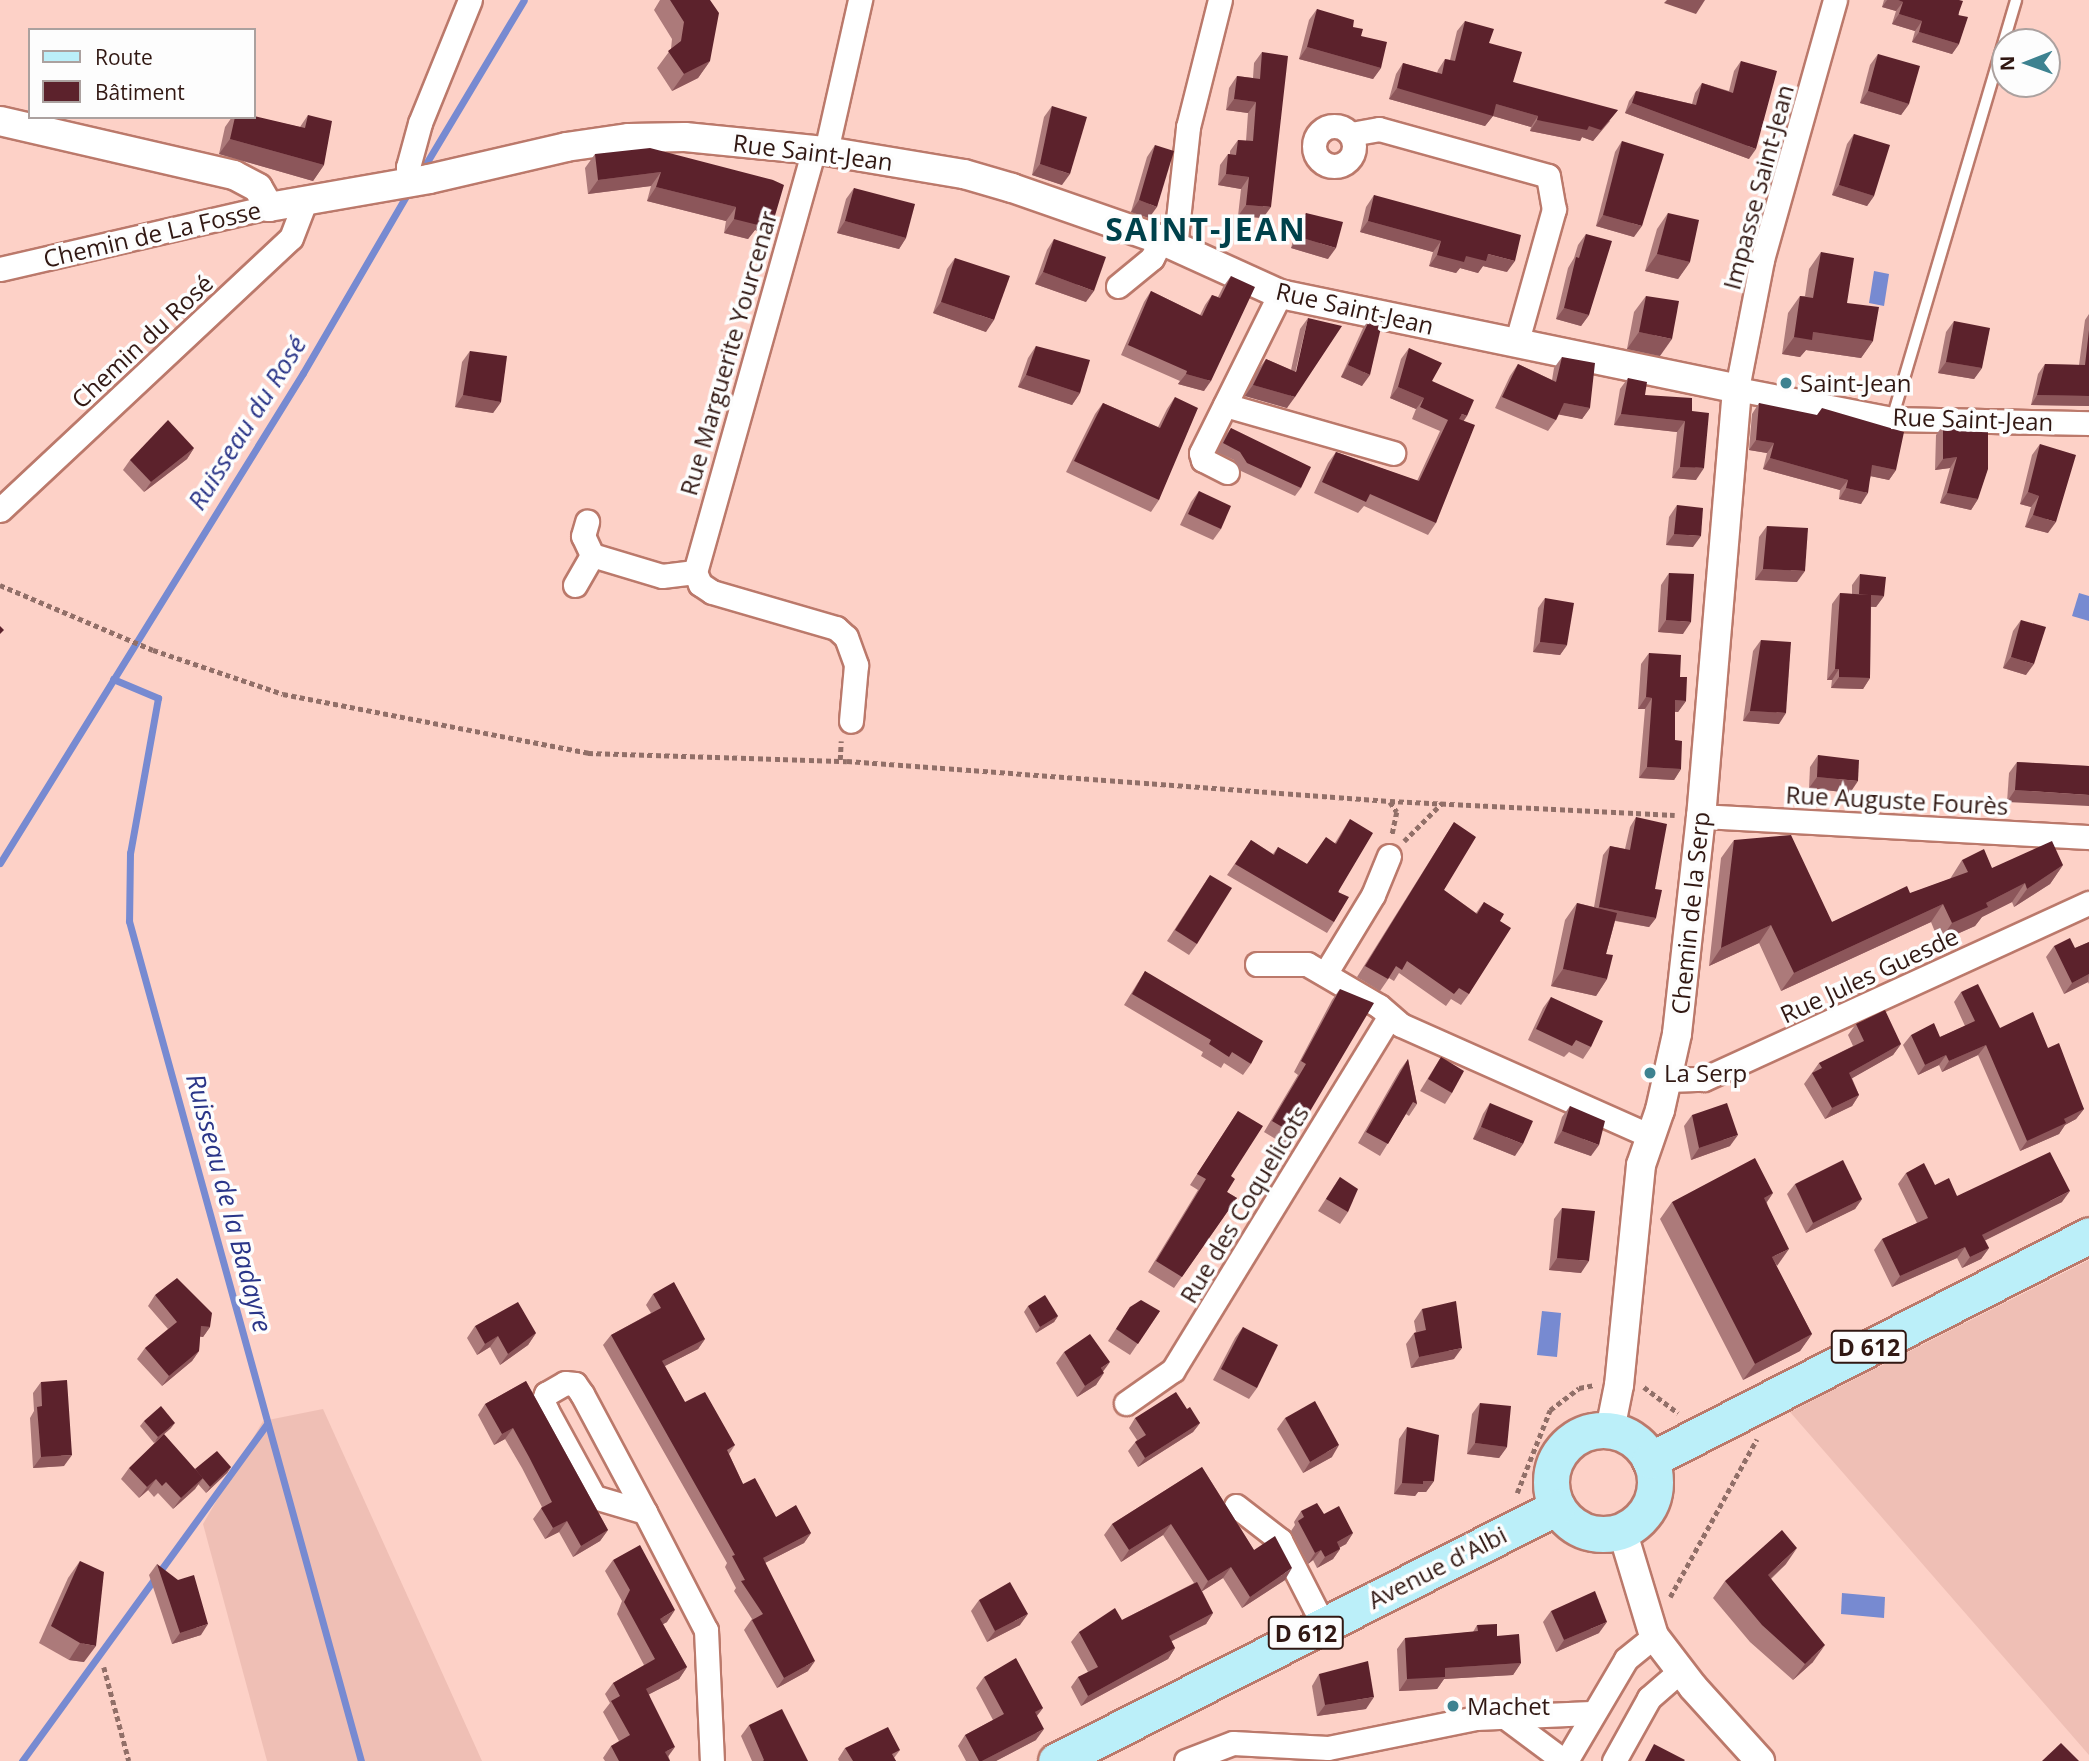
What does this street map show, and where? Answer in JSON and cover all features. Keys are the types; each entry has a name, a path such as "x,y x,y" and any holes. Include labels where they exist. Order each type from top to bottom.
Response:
{"main road":[{"name":"D 612","path":"1650,1460 2089,1235"},
{"path":"1611,1430 1635,1441 1650,1460 1654,1478 1651,1501 1638,1520 1622,1530 1594,1533 1579,1528 1557,1507 1551,1475 1561,1452 1578,1436 1611,1430"},
{"name":"Avenue d'Albi","path":"1056,1761 1557,1507"}],"street":[{"path":"419,180 408,167 420,123 470,0"},
{"name":"Rue Marguerite Yourcenar","path":"695,572 820,150 860,0"},
{"path":"1118,286 1168,244 1188,127 1220,0"},
{"name":"Impasse Saint-Jean","path":"1737,389 1762,260 1835,0"},
{"path":"0,121 234,175 258,188 270,207"},
{"path":"1351,134 1379,130 1548,176 1554,209 1516,345"},
{"name":"Rue Saint-Jean","path":"305,201 419,180 566,147 629,138 685,137 820,150 964,174 1087,212 1168,244 1280,294 1516,345 1892,419 2089,423"},
{"name":"Chemin de La Fosse","path":"0,269 305,201"},
{"name":"Chemin du Rosé","path":"0,510 291,238 305,201"},
{"path":"1227,472 1203,460 1201,453 1280,294"},
{"name":"Chemin de la Serp","path":"1611,1430 1619,1385 1641,1165 1667,1080 1701,816 1737,389"},
{"path":"1225,405 1392,453"},
{"path":"587,522 583,536 592,555 662,576 695,572 700,584 712,592 836,628 846,638 856,665 851,721"},
{"path":"575,585 592,555"},
{"name":"Rue Auguste Fourès","path":"1701,816 2089,837"},
{"path":"1325,974 1373,895 1389,856"},
{"name":"Rue Jules Guesde","path":"1667,1080 1691,1082 1714,1075 2089,903"},
{"path":"1257,964 1307,964 1401,1025 1650,1136"},
{"name":"Rue des Coquelicots","path":"1126,1403 1173,1370 1390,1016"},
{"path":"645,1512 594,1497 547,1411 543,1402 546,1394 565,1383 575,1384 645,1512 706,1630 712,1761"},
{"path":"1236,1506 1280,1541 1324,1624"},
{"path":"1622,1530 1654,1636 1680,1671 1760,1761"},
{"path":"1505,1717 1565,1761 1591,1713 1626,1659 1654,1636"},
{"path":"1614,1761 1649,1698 1680,1671"},
{"path":"1186,1761 1233,1743 1270,1753 1354,1745 1440,1724 1505,1717 1591,1713"}],"lane":[{"path":"1892,419 2016,0"}],"path":[{"path":"0,585 153,650 283,694 588,753 847,761 1390,801 1701,816"},
{"path":"1389,856 1397,812 1390,801"},
{"path":"1389,856 1443,803"},
{"path":"1514,1498 1550,1410 1579,1388 1606,1385"},
{"path":"1632,1385 1651,1390 1676,1412 1689,1414"},
{"path":"1663,1609 1763,1428"},
{"path":"104,1667 129,1761"}],"shaded area":[{"path":"2089,1260 2089,1755 1790,1412"},
{"path":"323,1409 482,1761 267,1761 203,1524 263,1421"}],"water":[{"path":"1874,271 1889,274 1884,306 1869,303"},
{"path":"2079,593 2089,596 2089,621 2072,616"},
{"path":"1542,1311 1561,1313 1557,1357 1537,1355"},
{"path":"1842,1593 1885,1597 1884,1618 1841,1614"}],"building":[{"path":"670,0 710,0 719,13 710,61 684,74 668,51 681,41 684,22"},
{"path":"1898,0 1963,1 1958,15 1968,17 1959,44 1919,32 1922,21 1899,14 1903,2"},
{"path":"1317,9 1354,20 1353,27 1363,29 1361,36 1387,42 1381,68 1307,47"},
{"path":"1465,21 1494,29 1489,43 1522,52 1513,82 1618,110 1601,130 1589,126 1587,130 1537,120 1538,116 1496,104 1493,116 1397,88 1403,63 1442,74 1445,59 1455,61"},
{"path":"1262,52 1288,56 1271,207 1246,205 1249,177 1226,174 1228,154 1236,155 1238,140 1253,141 1256,102 1234,99 1237,76 1260,79"},
{"path":"1878,54 1920,66 1909,104 1868,91"},
{"path":"1741,61 1777,71 1756,149 1632,103 1636,91 1696,105 1702,83 1733,93"},
{"path":"1052,106 1087,117 1070,174 1040,164"},
{"path":"308,115 332,121 324,165 230,139 235,119 256,119 256,116 305,128"},
{"path":"1854,134 1890,145 1874,196 1839,185"},
{"path":"1622,141 1664,154 1642,226 1603,215"},
{"path":"1155,145 1174,151 1157,207 1139,200"},
{"path":"650,148 784,185 774,219 761,215 758,225 734,219 736,207 656,187 661,172 598,180 595,154"},
{"path":"854,188 915,204 906,238 845,221"},
{"path":"1374,195 1521,235 1515,261 1488,254 1486,261 1466,256 1464,262 1437,255 1441,241 1368,221"},
{"path":"1306,213 1343,222 1336,248 1299,237"},
{"path":"1668,213 1699,220 1690,262 1657,254"},
{"path":"1586,234 1612,241 1589,315 1564,308 1576,257 1579,258"},
{"path":"1054,239 1106,257 1094,291 1043,272"},
{"path":"1821,252 1854,258 1847,303 1879,307 1873,341 1813,332 1812,340 1794,337 1800,296 1813,298"},
{"path":"955,258 1010,276 994,320 941,302"},
{"path":"1231,276 1255,287 1211,381 1186,374 1187,371 1128,345 1151,291 1202,316 1212,295 1220,298"},
{"path":"1646,296 1679,301 1672,339 1639,332"},
{"path":"1371,317 1383,319 1370,375 1348,365"},
{"path":"1308,318 1342,326 1295,397 1253,385 1266,359 1296,372"},
{"path":"1954,321 1990,328 1982,368 1946,362"},
{"path":"2089,330 2089,396 2037,395 2045,364 2085,365"},
{"path":"1036,346 1090,360 1080,393 1026,375"},
{"path":"1409,348 1442,363 1432,381 1474,400 1467,416 1462,414 1459,419 1475,425 1436,523 1370,494 1366,502 1322,482 1336,452 1419,481 1448,420 1420,407 1424,398 1398,387"},
{"path":"470,351 507,356 501,402 463,395"},
{"path":"1562,357 1595,363 1590,408 1564,403 1556,420 1502,397 1518,364 1556,382"},
{"path":"1628,378 1647,382 1645,395 1692,398 1692,411 1709,413 1704,468 1680,467 1685,421 1621,414"},
{"path":"1175,397 1198,408 1159,500 1074,461 1103,403 1160,428"},
{"path":"1759,403 1817,415 1822,408 1904,432 1896,470 1872,465 1868,493 1846,488 1848,480 1770,458 1774,443 1756,440"},
{"path":"168,420 194,448 151,482 130,460"},
{"path":"1943,425 1988,427 1988,469 1978,499 1947,493 1957,457 1943,459"},
{"path":"1231,428 1311,467 1301,488 1247,463 1240,452 1223,443"},
{"path":"2040,444 2076,455 2056,522 2033,515 2039,496 2028,492"},
{"path":"1199,491 1231,506 1221,529 1188,514"},
{"path":"1677,505 1703,508 1701,536 1674,534"},
{"path":"1767,526 1808,528 1805,571 1763,569"},
{"path":"1669,573 1694,574 1691,622 1666,620"},
{"path":"1860,574 1886,577 1884,596 1871,595 1870,678 1839,677 1839,669 1835,669 1840,593 1869,595 1859,594"},
{"path":"1545,598 1574,603 1567,645 1540,642"},
{"path":"2021,620 2046,627 2034,664 2011,657"},
{"path":"1761,640 1791,642 1786,713 1750,711"},
{"path":"1649,653 1681,655 1680,677 1687,677 1686,701 1675,700 1675,740 1682,741 1681,769 1647,767 1652,698 1646,697"},
{"path":"1818,755 1859,760 1858,781 1817,777"},
{"path":"2017,762 2089,766 2089,795 2015,790"},
{"path":"1636,817 1667,824 1655,889 1662,890 1656,918 1599,907 1610,846 1630,850"},
{"path":"1350,819 1373,833 1338,892 1349,897 1334,922 1235,864 1251,840 1274,855 1278,847 1307,864 1326,837 1336,844"},
{"path":"1454,822 1476,837 1444,890 1477,914 1484,902 1504,914 1500,921 1511,928 1469,994 1459,988 1454,994 1407,961 1402,970 1396,966 1388,979 1365,966"},
{"path":"1791,835 1832,922 1907,886 1910,893 1968,872 1962,860 1984,849 1992,868 2052,841 2063,865 2027,889 2025,883 1986,903 1988,907 1952,923 1943,904 1794,973 1771,925 1721,948 1734,840"},
{"path":"1210,875 1232,888 1197,944 1175,930"},
{"path":"1577,903 1617,913 1606,954 1613,955 1607,979 1563,969"},
{"path":"2070,938 2075,948 2089,942 2089,974 2072,983 2054,946"},
{"path":"1145,971 1263,1041 1251,1064 1232,1052 1229,1057 1209,1044 1211,1040 1132,994"},
{"path":"1978,984 2000,1028 2033,1012 2048,1048 2059,1043 2084,1109 2064,1119 2066,1123 2027,1141 1986,1045 1949,1061 1946,1055 1925,1065 1911,1035 1934,1023 1940,1037 1975,1021 1961,992"},
{"path":"1340,989 1374,1003 1296,1135 1272,1121 1306,1064 1301,1061"},
{"path":"1551,997 1603,1021 1591,1047 1576,1040 1572,1046 1536,1029"},
{"path":"1885,1010 1901,1044 1849,1073 1859,1095 1832,1108 1812,1073 1822,1068 1819,1063 1864,1041 1856,1024"},
{"path":"1441,1057 1464,1071 1452,1093 1428,1079"},
{"path":"1408,1059 1417,1104 1413,1102 1388,1144 1366,1132"},
{"path":"1490,1103 1533,1121 1523,1144 1481,1127"},
{"path":"1727,1103 1738,1135 1699,1148 1692,1115"},
{"path":"1570,1106 1605,1121 1599,1145 1562,1131"},
{"path":"1238,1111 1263,1126 1231,1176 1235,1179 1227,1192 1237,1198 1182,1277 1156,1261 1206,1179 1197,1174"},
{"path":"2050,1152 2070,1191 1982,1235 1989,1248 1970,1257 1965,1247 1900,1276 1882,1239 1928,1218 1906,1173 1924,1163 1935,1185 1949,1178 1957,1196"},
{"path":"1755,1158 1773,1193 1764,1198 1789,1249 1772,1257 1812,1334 1755,1364 1672,1202"},
{"path":"1843,1160 1862,1199 1813,1223 1795,1184"},
{"path":"1340,1177 1358,1189 1348,1212 1326,1199"},
{"path":"1562,1208 1595,1211 1589,1261 1557,1258"},
{"path":"177,1278 212,1313 210,1327 201,1326 199,1351 169,1376 145,1348 177,1322 155,1295"},
{"path":"674,1282 705,1339 662,1361 685,1402 705,1392 735,1445 727,1450 743,1484 755,1478 776,1517 796,1505 811,1533 763,1558 815,1661 784,1678 752,1620 763,1614 741,1581 745,1580 732,1556 735,1555 611,1335 661,1308 653,1294"},
{"path":"1045,1295 1058,1316 1040,1327 1028,1306"},
{"path":"1141,1300 1160,1311 1138,1344 1116,1329 1130,1307"},
{"path":"1456,1301 1462,1348 1419,1357 1414,1333 1426,1330 1422,1309"},
{"path":"518,1302 536,1333 508,1354 498,1336 485,1344 475,1326"},
{"path":"1243,1327 1278,1345 1257,1388 1221,1369"},
{"path":"1090,1334 1110,1362 1101,1368 1104,1373 1085,1386 1064,1352"},
{"path":"67,1380 72,1455 41,1457 37,1407 42,1406 41,1382"},
{"path":"526,1381 608,1530 581,1546 567,1521 553,1528 541,1508 552,1502 529,1457 513,1428 502,1434 485,1404"},
{"path":"1176,1392 1200,1423 1145,1458 1135,1442 1146,1435 1135,1418"},
{"path":"1315,1401 1339,1445 1310,1462 1285,1418"},
{"path":"1480,1403 1511,1406 1507,1447 1475,1443"},
{"path":"161,1406 175,1423 158,1437 144,1421"},
{"path":"1407,1427 1439,1435 1434,1481 1423,1481 1423,1484 1402,1483"},
{"path":"164,1434 203,1478 181,1498 166,1482 162,1486 156,1479 147,1487 129,1468"},
{"path":"217,1451 231,1467 210,1487 195,1469"},
{"path":"1202,1467 1254,1550 1275,1536 1292,1568 1250,1597 1231,1567 1208,1581 1171,1524 1129,1550 1112,1524"},
{"path":"1317,1503 1324,1514 1339,1506 1353,1533 1337,1542 1340,1549 1325,1557 1321,1550 1315,1553 1298,1521 1304,1517 1301,1511"},
{"path":"1782,1530 1797,1548 1768,1575 1825,1645 1805,1664 1762,1625 1725,1581"},
{"path":"640,1545 675,1610 660,1619 687,1667 646,1689 675,1747 665,1752 670,1761 619,1761 611,1746 630,1735 611,1701 620,1696 613,1683 655,1659 624,1602 630,1590 613,1560"},
{"path":"80,1561 104,1572 96,1646 80,1643 51,1626"},
{"path":"157,1564 178,1580 194,1575 208,1624 180,1633"},
{"path":"1010,1582 1028,1614 995,1631 979,1600"},
{"path":"1197,1582 1213,1613 1169,1636 1175,1648 1088,1696 1078,1677 1098,1667 1079,1632 1115,1608 1122,1620"},
{"path":"1595,1591 1607,1622 1564,1640 1551,1611"},
{"path":"1497,1624 1497,1636 1519,1634 1521,1663 1445,1668 1445,1677 1407,1679 1405,1638 1478,1631 1477,1625"},
{"path":"1016,1658 1043,1708 1035,1712 1044,1729 979,1761 965,1735 1004,1714 984,1677"},
{"path":"1368,1661 1374,1697 1325,1705 1319,1674"},
{"path":"782,1709 808,1761 763,1761 749,1725"},
{"path":"888,1727 900,1750 892,1754 896,1761 853,1761 845,1748"},
{"path":"2061,1743 2079,1761 2042,1761"},
{"path":"1654,1744 1685,1760 1645,1761"}],"waterway":[{"name":"Ruisseau du Rosé","path":"421,172 524,0"},
{"name":"Ruisseau du Rosé","path":"0,863 303,373 409,191"},
{"name":"Ruisseau de la Badayre","path":"113,679 158,698 130,853 129,921 361,1761"},
{"path":"22,1761 267,1424"}],"place":[{"name":"Saint-Jean","path":"1786,383"},
{"name":"La Serp","path":"1650,1073"},
{"name":"Machet","path":"1453,1706"}],"district":[{"name":"SAINT-JEAN","path":"1206,229"}]}
